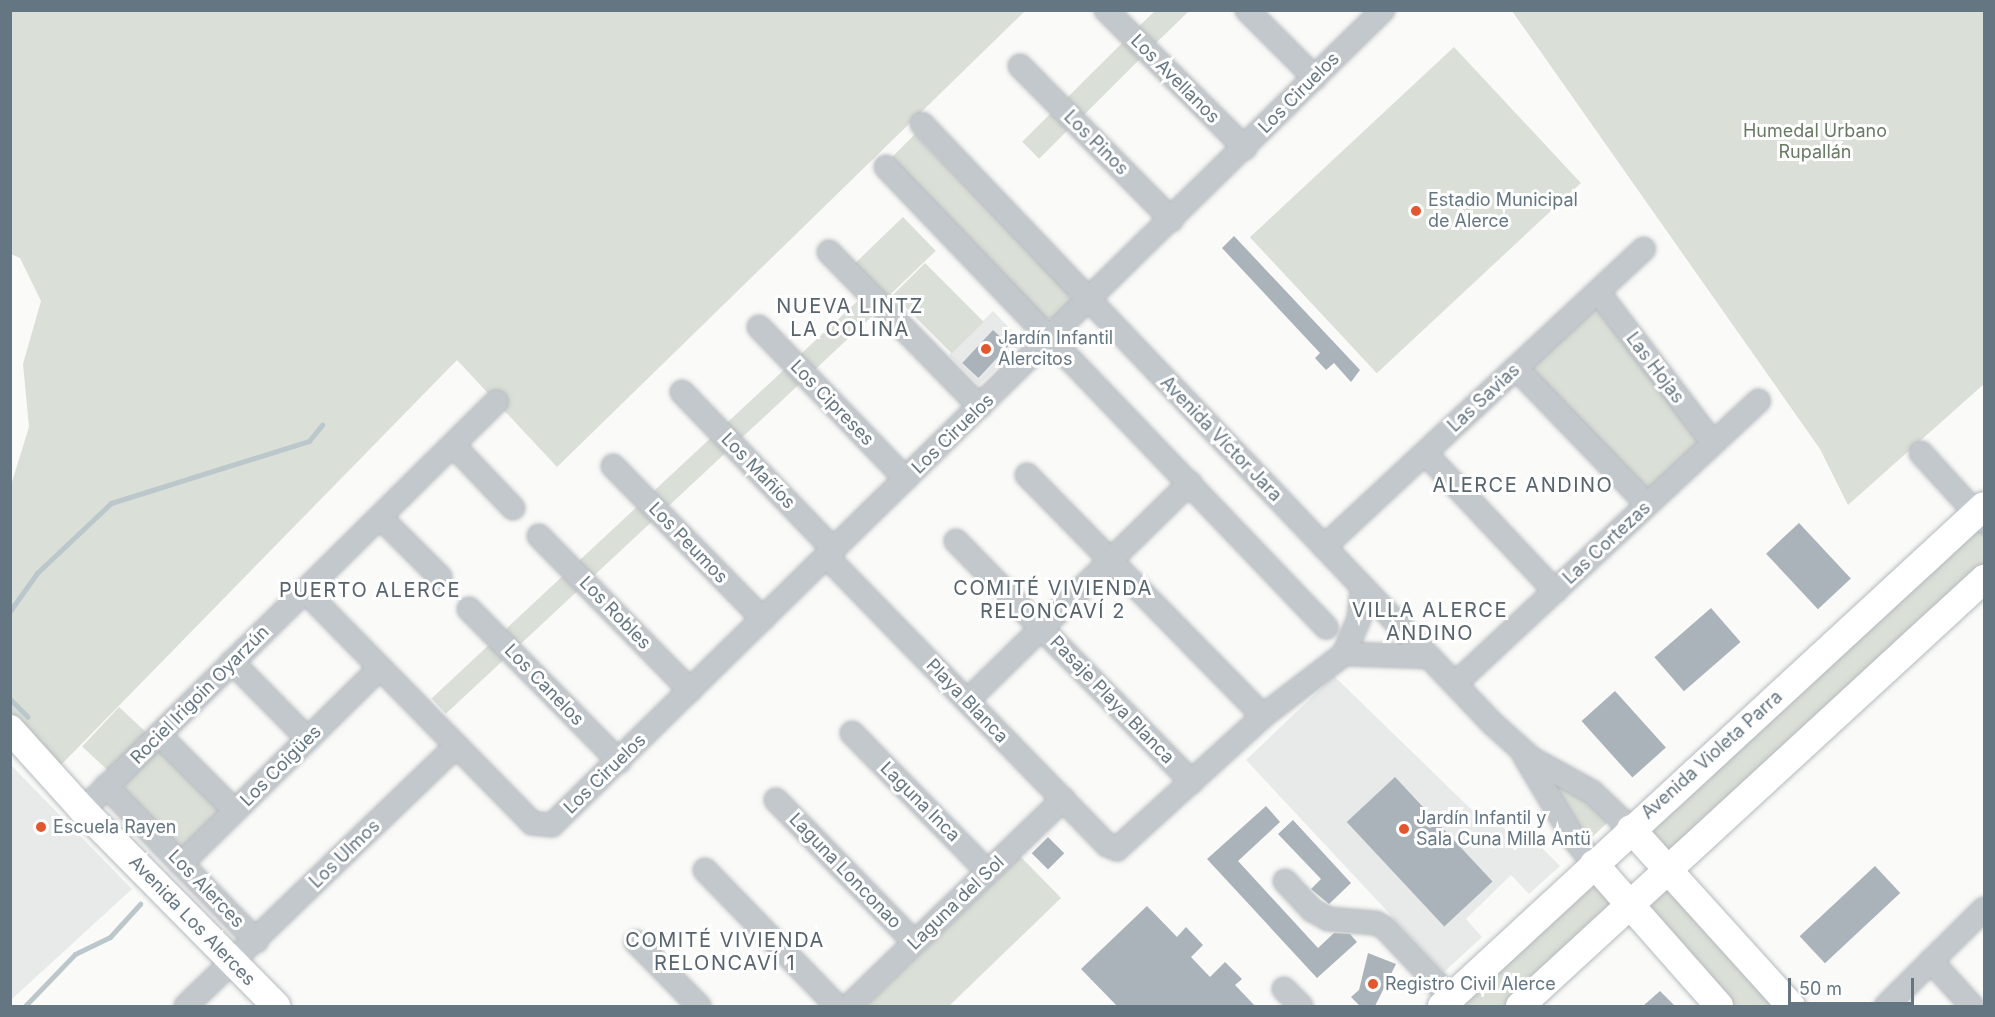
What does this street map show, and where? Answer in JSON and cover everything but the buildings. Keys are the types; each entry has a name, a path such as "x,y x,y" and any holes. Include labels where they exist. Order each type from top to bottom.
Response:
{"main road":[{"name":"Avenida Violeta Parra","path":"1446,1002 1631,829 1982,514"},
{"path":"1520,1006 1628,904 1984,579"},
{"name":"Avenida Los Alerces","path":"10,729 83,810 276,1006"},
{"path":"1631,829 1791,1006"},
{"path":"1594,864 1719,1006"}],"street":[{"name":"Los Avellanos","path":"1106,10 1245,148"},
{"path":"1247,10 1315,78"},
{"name":"Los Ciruelos","path":"456,746 532,823 545,827 557,820 1172,220 1383,10"},
{"name":"Los Pinos","path":"1020,66 1172,220"},
{"name":"Avenida Víctor Jara","path":"922,124 1455,684 1527,755 1582,785 1631,829"},
{"path":"886,167 1326,627"},
{"name":"Las Savias","path":"1324,547 1644,249"},
{"path":"829,252 980,407"},
{"name":"Las Hojas","path":"1598,292 1713,444"},
{"name":"Los Cipreses","path":"759,327 906,479"},
{"path":"1516,368 1647,504"},
{"name":"Los Mañíos","path":"682,392 830,553"},
{"name":"Las Cortezas","path":"1455,684 1758,401"},
{"name":"Rociel Irigoin Oyarzún","path":"83,810 496,402"},
{"path":"453,445 513,508"},
{"path":"1425,453 1555,591"},
{"path":"1921,453 1982,514"},
{"name":"Los Peumos","path":"613,466 763,619"},
{"path":"1027,475 1263,716"},
{"path":"967,701 1190,483"},
{"path":"380,517 440,577"},
{"name":"Los Robles","path":"539,536 690,690"},
{"name":"Pasaje Playa Blanca","path":"956,541 1192,782"},
{"name":"Playa Blanca","path":"830,553 967,701 1107,845 1117,849 1124,847 1192,782"},
{"path":"1192,782 1263,716 1344,654 1359,618 1362,586"},
{"path":"305,591 456,746"},
{"name":"Los Canelos","path":"469,609 619,761"},
{"path":"1344,654 1429,657"},
{"path":"232,662 308,739"},
{"name":"Los Coigües","path":"182,864 380,668"},
{"name":"Laguna Inca","path":"852,733 988,872"},
{"path":"159,735 235,811"},
{"name":"Los Ulmos","path":"186,1006 456,746"},
{"name":"Avenida Víctor Jara","path":"1527,755 1574,839 1594,864"},
{"name":"Los Alerces","path":"106,786 256,940"},
{"name":"Laguna Lonconao","path":"776,800 915,943"},
{"name":"Laguna del Sol","path":"849,1006 1063,800"},
{"path":"705,870 837,1006"},
{"path":"1285,881 1312,910 1328,918 1385,927 1446,1002"},
{"path":"1886,1006 1984,909"},
{"path":"636,942 699,1006"},
{"path":"1931,961 1972,1006"},
{"path":"1284,989 1300,1006"}],"shaded area":[{"name":"Jardín Infantil Alercitos","path":"993,311 1020,339 1020,346 979,385 949,355"},
{"name":"Jardín Infantil y Sala Cuna Milla Antü","path":"1334,676 1474,812 1541,847 1560,866 1529,894 1511,875 1466,919 1482,937 1444,972 1246,760"},
{"name":"Escuela Rayen","path":"11,765 132,889 12,999 10,997"}],"green space":[{"path":"11,11 1025,11 557,467 457,360 58,768 11,714 11,485 29,427 23,364 41,301 20,258 11,254"},
{"path":"1155,11 1189,11 1154,45 1137,28"},
{"name":"Humedal Urbano Rupallán","path":"1512,11 1984,11 1984,384 1848,505 1820,449"},
{"path":"1126,39 1143,56 1082,117 1065,100"},
{"name":"Estadio Municipal de Alerce","path":"1454,47 1581,183 1377,373 1250,237"},
{"path":"1054,110 1071,127 1039,159 1022,142"},
{"path":"915,134 1067,291 1072,302 1054,319 1044,318 890,159"},
{"path":"903,217 936,251 884,301 851,267"},
{"path":"925,263 984,322 952,354 893,295"},
{"path":"863,296 877,311 446,714 432,698"},
{"path":"1597,305 1698,442 1651,492 1530,374 1529,364"},
{"path":"1978,528 1984,535 1984,567 1670,853 1648,827"},
{"path":"119,707 148,734 111,774 82,746"},
{"path":"159,749 222,807 184,852 125,791 125,783"},
{"path":"1553,780 1578,792 1610,820 1587,842"},
{"path":"1020,856 1061,898 949,1006 866,1006"},
{"path":"1592,880 1615,903 1507,1006 1456,1006"},
{"path":"1668,883 1777,1006 1731,1006 1642,907"}],"waterway":[{"path":"10,611 37,573 111,503 309,441 322,425"},
{"path":"10,699 28,717"},
{"path":"25,1006 75,954 110,937 140,904"}],"place":[{"name":"Estadio Municipal de Alerce","path":"1416,211"},
{"name":"Jardín Infantil Alercitos","path":"986,349"},
{"name":"Escuela Rayen","path":"41,827"},
{"name":"Jardín Infantil y Sala Cuna Milla Antü","path":"1404,829"},
{"name":"Registro Civil Alerce","path":"1373,984"}],"district":[{"name":"NUEVA LINTZ LA COLINA","path":"850,318"},
{"name":"ALERCE ANDINO","path":"1523,485"},
{"name":"PUERTO ALERCE","path":"370,590"},
{"name":"COMITÉ VIVIENDA RELONCAVÍ 2","path":"1053,600"},
{"name":"VILLA ALERCE ANDINO","path":"1430,622"},
{"name":"COMITÉ VIVIENDA RELONCAVÍ 1","path":"725,952"}]}
